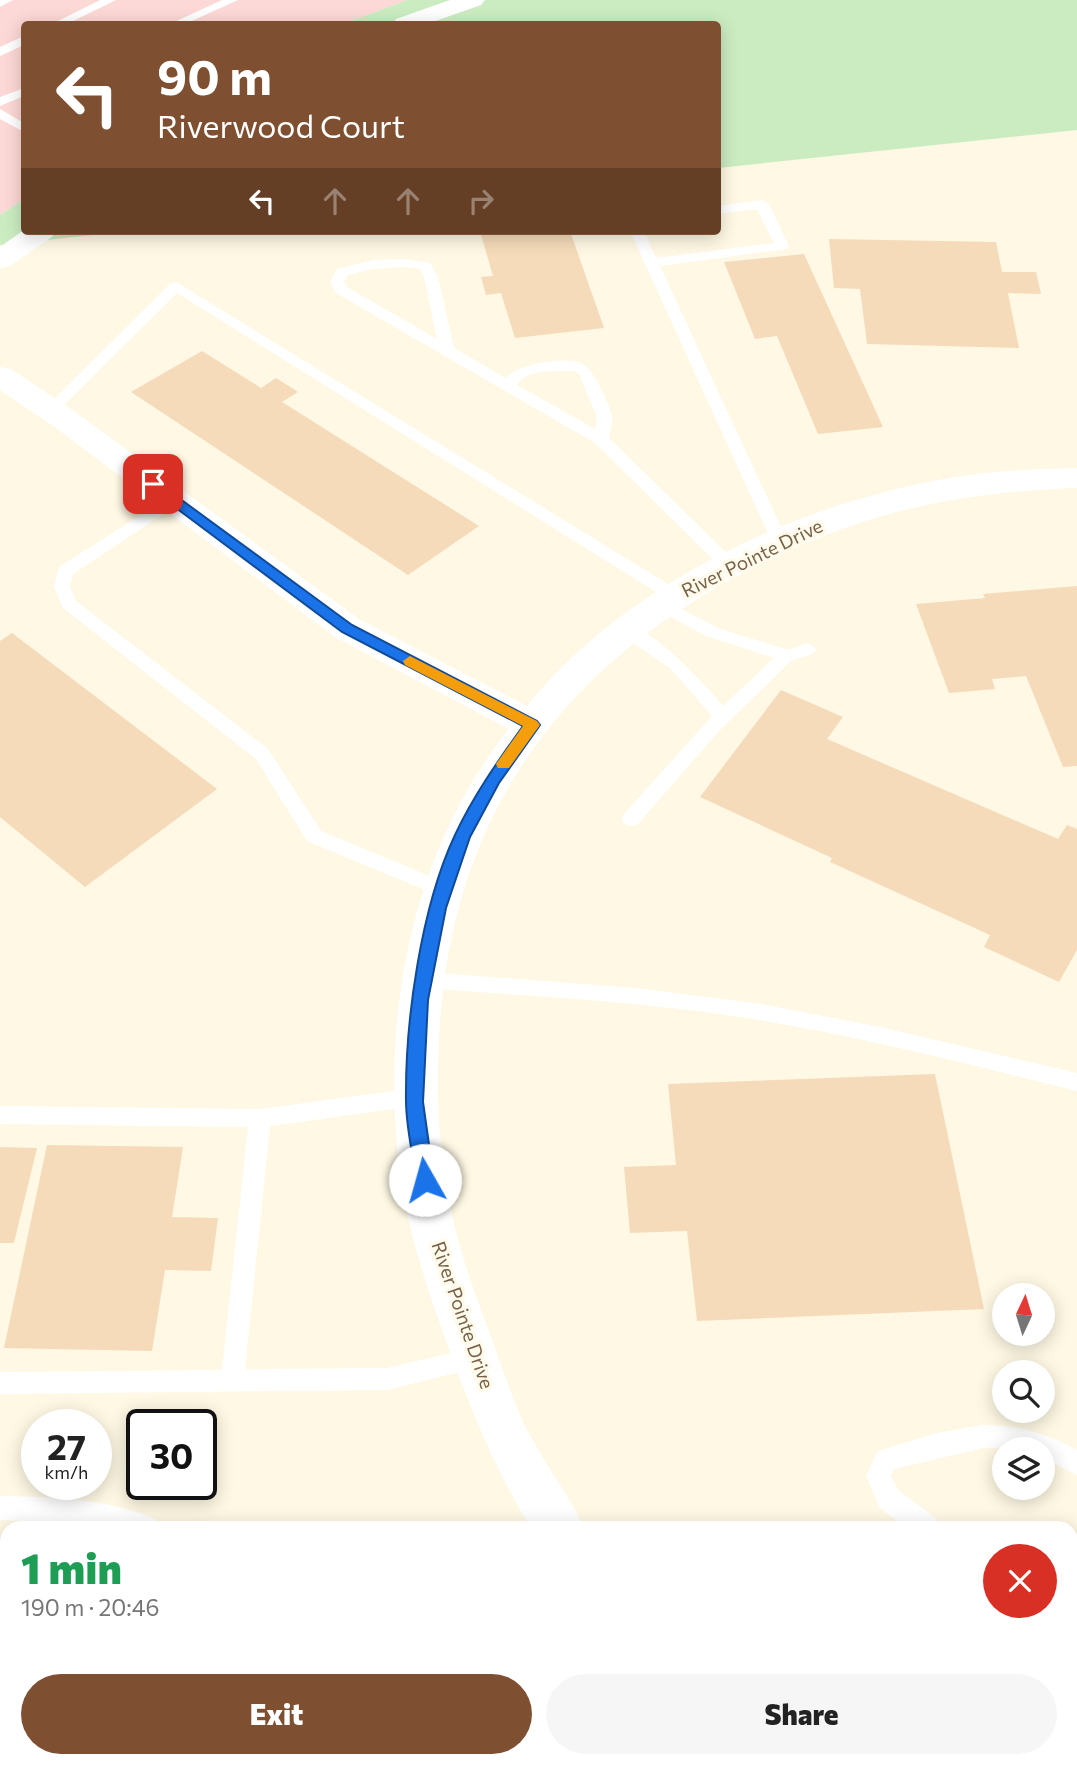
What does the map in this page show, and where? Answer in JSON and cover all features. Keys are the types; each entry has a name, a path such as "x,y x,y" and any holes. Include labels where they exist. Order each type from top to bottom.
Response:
{"street":[{"path":"414,21 473,0"},
{"path":"0,260 36,235"},
{"path":"0,376 174,499 347,628 532,725"},
{"name":"River Pointe Drive","path":"555,1521 504,1434 452,1295 428,1206 415,1097 420,1000 444,890 468,825 493,779 532,725 589,660 668,600 729,565 779,540 854,510 942,487 1015,478 1077,478"}],"lane":[{"path":"0,3 7,0"},
{"path":"64,21 110,0"},
{"path":"183,21 232,0"},
{"path":"0,51 21,41"},
{"path":"0,102 21,93"},
{"path":"0,113 21,126"},
{"path":"652,263 782,246 762,204 721,210"},
{"path":"639,235 779,540"},
{"path":"447,351 431,277 425,266 411,262 342,272 337,282 341,290 447,351 509,386 601,439 729,565"},
{"path":"51,410 176,286 668,600 712,632 788,656"},
{"path":"509,386 516,375 527,369 577,366 585,372 605,417 601,439"},
{"path":"174,499 65,571 62,587 69,604 262,754 314,836 444,890"},
{"path":"626,630 677,665 723,718"},
{"path":"631,819 723,718 788,656 808,649"},
{"path":"424,980 678,1002 759,1012 849,1028 1077,1082"},
{"path":"0,1115 260,1118 415,1097"},
{"path":"232,1381 260,1118"},
{"path":"0,1383 387,1379 476,1358"},
{"path":"919,1521 889,1499 878,1476 886,1459 980,1435 1024,1437 1077,1463"},
{"path":"0,1508 44,1508 130,1521"}],"shaded area":[{"path":"0,0 407,0 351,21 21,21 21,201 0,215"}],"green space":[{"path":"407,0 1077,0 1077,130 721,168 721,21 351,21"},
{"path":"21,201 21,235 93,235 0,245 0,215"}],"building":[{"path":"481,235 571,235 604,328 515,338 501,293 486,295 481,277 493,276"},
{"path":"829,239 996,242 1002,272 1036,272 1041,294 1008,293 1019,348 867,344 860,289 834,288"},
{"path":"804,254 883,427 818,434 777,336 755,339 724,262"},
{"path":"202,351 261,388 276,378 298,392 282,402 479,526 408,575 131,392"},
{"path":"1077,586 1077,766 1063,767 1026,676 992,679 995,689 949,693 916,604 985,598 983,594"},
{"path":"12,633 217,789 85,887 0,817 0,641"},
{"path":"781,690 843,717 827,739 1058,839 1067,825 1077,829 1077,950 1059,982 984,947 990,935 830,862 832,858 700,797"},
{"path":"935,1074 984,1309 697,1321 687,1231 630,1233 624,1167 676,1165 668,1084"},
{"path":"47,1145 183,1147 172,1217 218,1218 211,1271 165,1270 152,1351 4,1348"},
{"path":"0,1147 37,1148 14,1243 0,1243"}],"slow traffic":[{"path":"410,661 532,725 504,764"}],"route":[{"path":"153,484 347,628 532,725 493,779 462,836 438,908 420,1000 415,1102 425,1180"}]}
